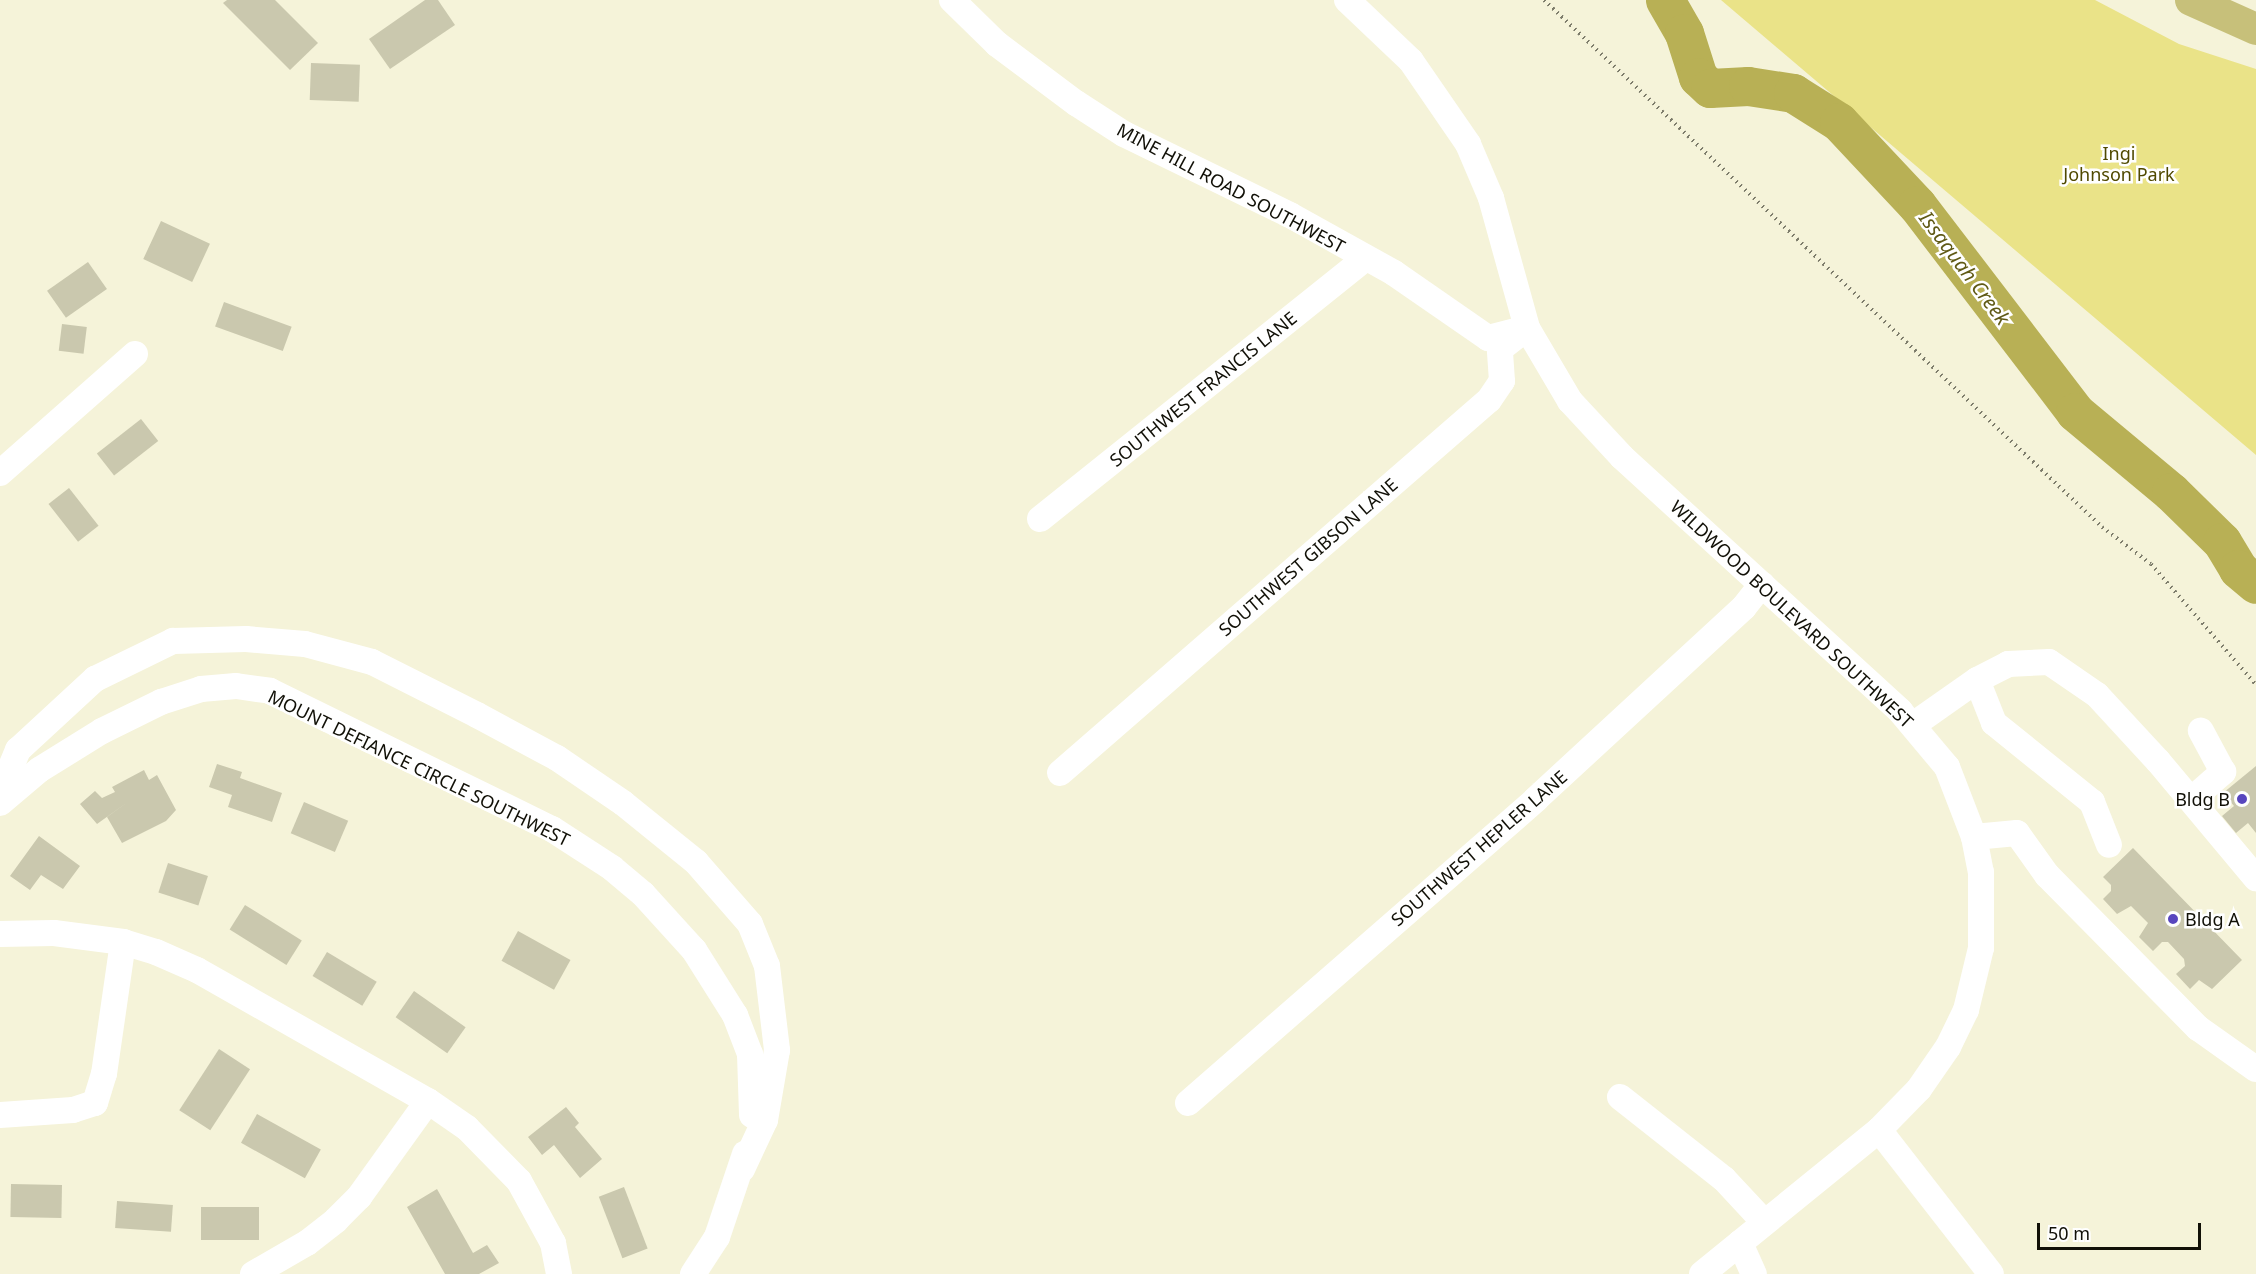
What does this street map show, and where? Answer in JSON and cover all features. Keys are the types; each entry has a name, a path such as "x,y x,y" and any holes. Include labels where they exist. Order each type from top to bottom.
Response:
{"main road":[{"path":"2191,0 2256,29"}],"street":[{"name":"MINE HILL ROAD SOUTHWEST","path":"952,0 997,44 1085,109 1124,134 1290,215 1365,259 1394,273 1488,338 1527,328"},
{"name":"WILDWOOD BOULEVARD SOUTHWEST","path":"1347,0 1411,61 1468,144 1491,198 1527,328 1550,371 1595,430 1913,726 1947,767 1974,837 1982,872 1981,948 1976,979 1948,1047 1919,1089 1879,1130 1702,1274"},
{"name":"SOUTHWEST FRANCIS LANE","path":"1040,519 1365,259"},
{"name":"SOUTHWEST GIBSON LANE","path":"1060,773 1489,400 1502,381 1500,349 1527,328"},
{"path":"0,472 135,354"},
{"name":"SOUTHWEST HEPLER LANE","path":"1188,1103 1536,799 1744,607 1762,584"},
{"path":"0,793 18,750 95,679 173,641 246,639 305,644 372,662 477,715 557,758 623,802 696,862 750,924 767,966 777,1050 765,1120 742,1169"},
{"path":"1913,726 1977,681 2008,664 2049,662 2097,695 2256,878"},
{"path":"1977,681 1994,723 2092,802 2109,845"},
{"name":"MOUNT DEFIANCE CIRCLE SOUTHWEST","path":"0,803 39,771 102,731 181,696 236,686 270,692 552,829 612,868 672,922 735,1015 750,1054 754,1078 752,1115 742,1169 717,1237 693,1274"},
{"path":"2191,801 2223,772 2201,731"},
{"path":"1974,837 2018,833 2047,875 2198,1028 2256,1069"},
{"path":"0,934 54,933 123,942 197,970 429,1101 467,1128 519,1181 553,1243 559,1274"},
{"path":"0,1115 79,1109 95,1103 104,1074 123,942"},
{"path":"1620,1096 1724,1179 1764,1222"},
{"path":"253,1274 307,1243 336,1220 359,1197 429,1101"},
{"path":"1879,1130 1991,1274"},
{"path":"1740,1243 1754,1274"}],"path":[{"path":"1544,0 2102,527 2151,564 2256,685"}],"green space":[{"name":"Ingi Johnson Park","path":"1721,0 2095,0 2179,44 2256,69 2256,455"}],"building":[{"path":"227,0 275,0 318,43 290,70 223,3"},
{"path":"425,0 438,0 455,25 390,69 369,39"},
{"path":"311,63 360,65 359,102 310,100"},
{"path":"161,221 210,244 192,282 143,259"},
{"path":"88,262 107,289 66,318 47,291"},
{"path":"224,302 292,327 283,351 215,326"},
{"path":"62,324 87,327 84,354 59,351"},
{"path":"141,419 158,441 114,476 97,453"},
{"path":"69,488 99,526 78,542 49,504"},
{"path":"217,764 242,772 240,778 282,793 272,822 228,807 232,795 209,787"},
{"name":"Bldg B","path":"2256,766 2256,833 2248,823 2236,833 2222,816 2234,806 2223,793"},
{"path":"144,770 149,780 157,775 176,810 166,821 122,843 107,817 129,801 97,824 80,804 95,791 102,798 115,792 112,787"},
{"path":"304,802 348,821 335,852 291,833"},
{"path":"39,836 80,866 63,889 41,875 30,890 10,876"},
{"name":"Bldg A","path":"2133,848 2242,960 2212,989 2199,980 2190,989 2176,974 2185,966 2184,959 2168,942 2162,942 2153,951 2139,937 2148,923 2131,906 2117,914 2103,899 2111,891 2111,885 2103,877"},
{"path":"168,863 208,876 198,905 158,892"},
{"path":"245,905 302,941 286,965 230,930"},
{"path":"518,931 570,960 554,990 502,961"},
{"path":"327,952 377,982 362,1006 313,976"},
{"path":"414,991 466,1027 447,1053 396,1017"},
{"path":"219,1049 250,1069 210,1130 179,1110"},
{"path":"566,1107 579,1123 575,1127 602,1159 580,1178 554,1145 542,1155 528,1137"},
{"path":"257,1114 321,1149 305,1178 241,1143"},
{"path":"11,1184 62,1185 61,1218 10,1217"},
{"path":"624,1187 648,1249 622,1258 599,1197"},
{"path":"437,1189 473,1253 487,1245 499,1263 479,1274 445,1274 407,1207"},
{"path":"117,1201 173,1205 171,1232 115,1228"},
{"path":"201,1207 259,1207 259,1240 201,1240"}],"waterway":[{"name":"Issaquah Creek","path":"1665,0 1684,33 1698,77 1710,88 1748,86 1793,93 1839,122 1917,205 2075,412 2171,492 2222,542 2238,569 2256,584"}],"place":[{"name":"Bldg B","path":"2242,799"},
{"name":"Bldg A","path":"2173,919"}]}
